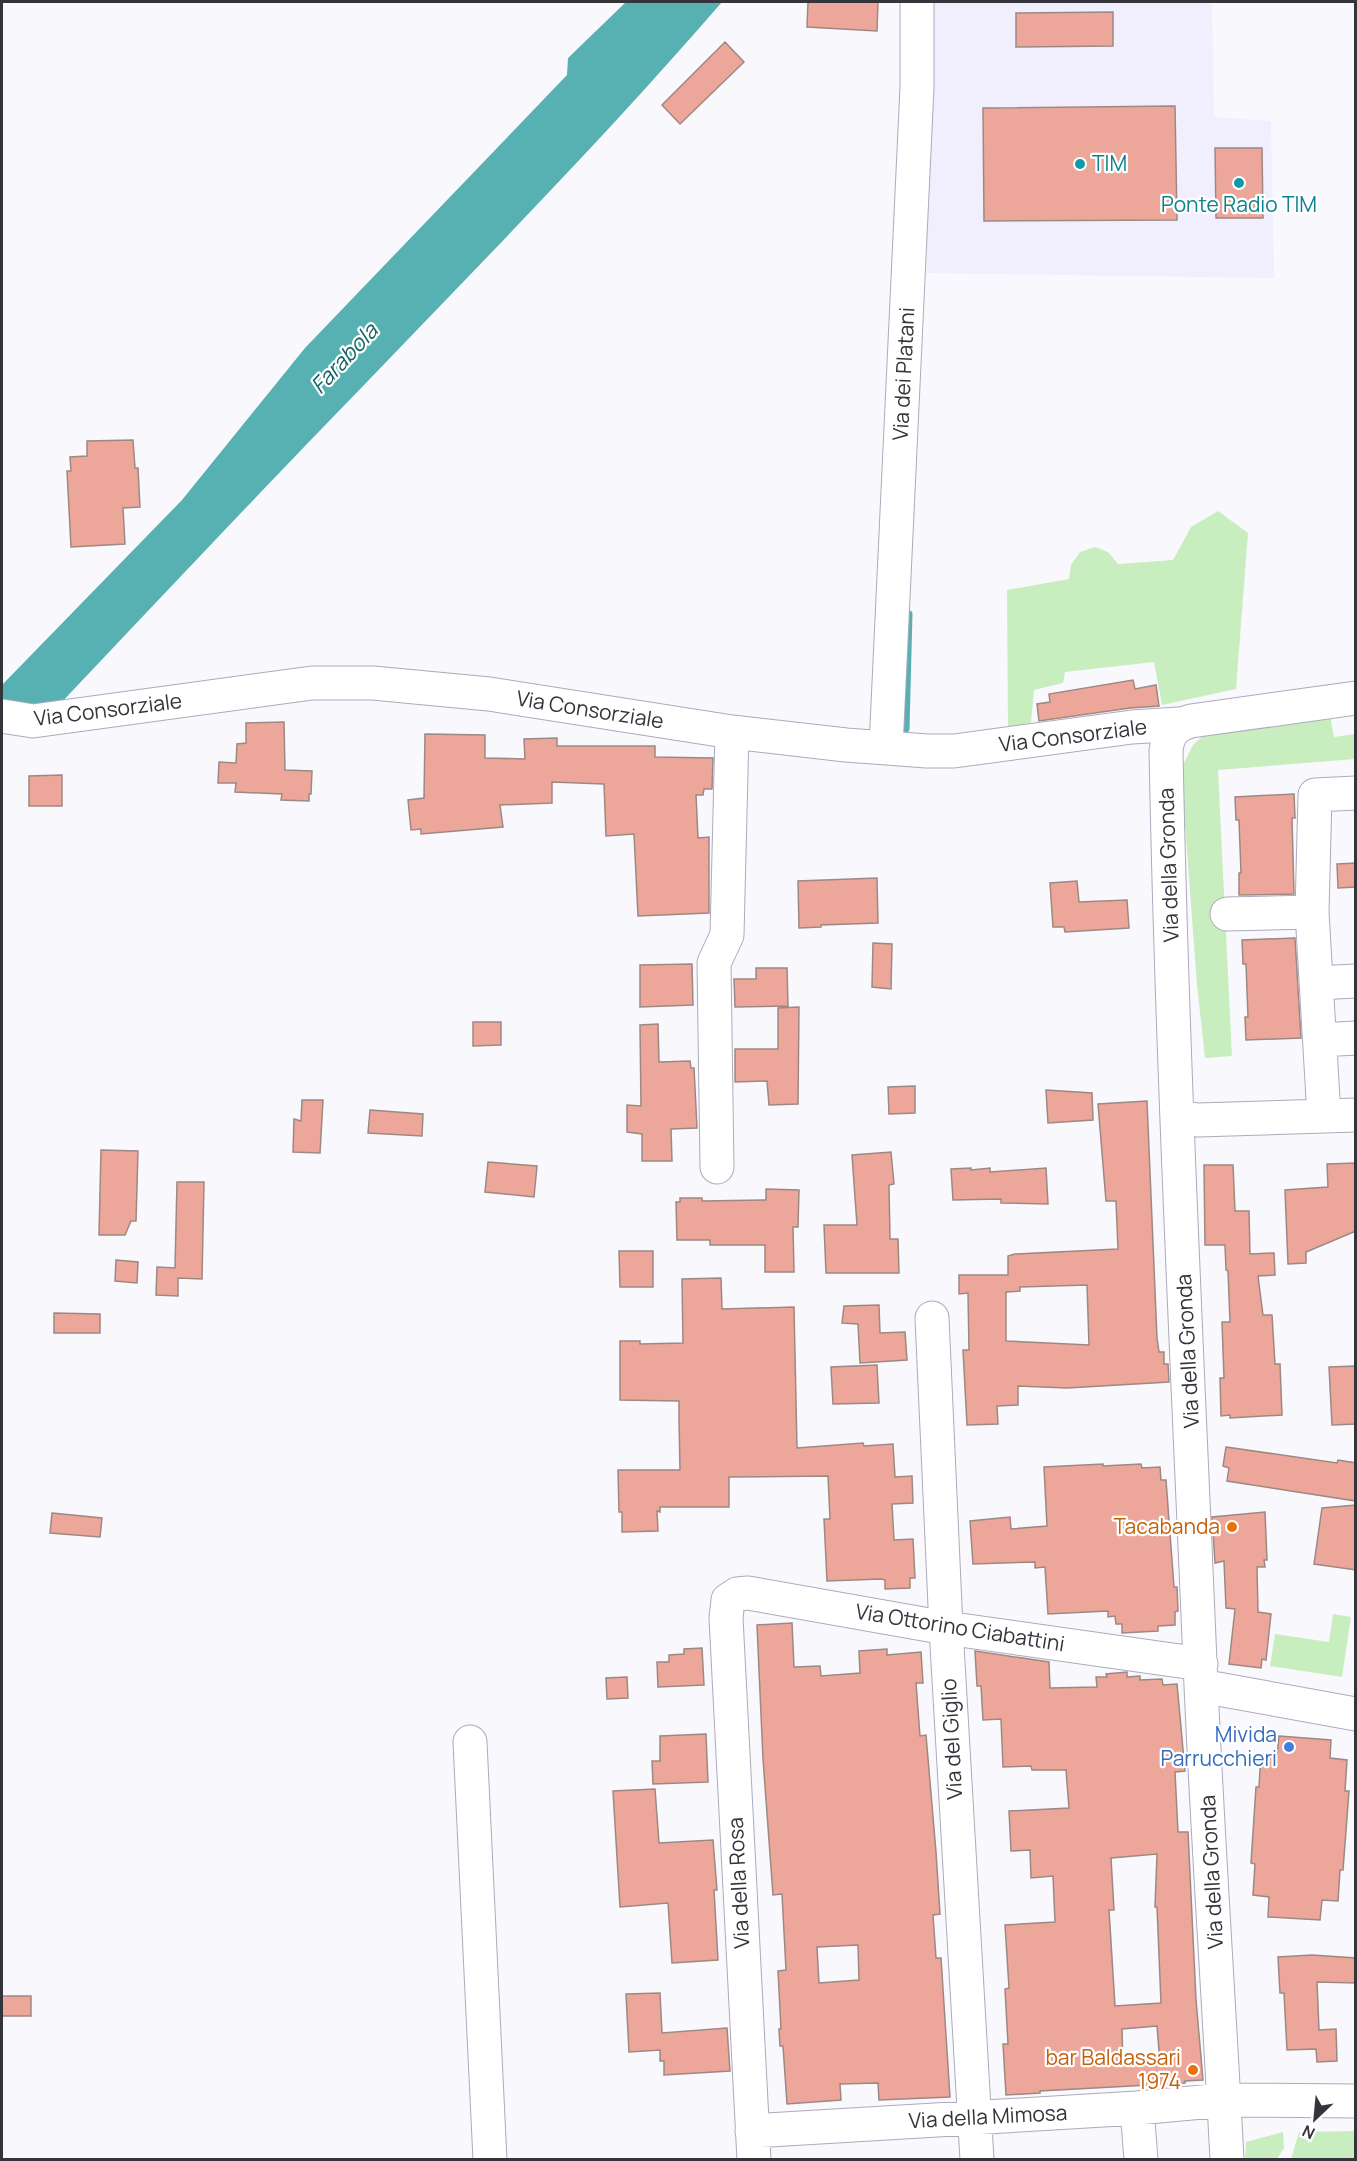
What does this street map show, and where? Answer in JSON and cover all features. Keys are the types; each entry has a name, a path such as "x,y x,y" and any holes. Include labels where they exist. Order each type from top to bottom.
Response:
{"street":[{"name":"Via dei Platani","path":"886,747 916,99 917,2"},
{"name":"Via Consorziale","path":"9,718 48,719 312,683 373,683 489,694 732,732 914,751 954,751 1132,727 1179,724"},
{"path":"1179,724 1202,718 1356,698"},
{"name":"Via della Gronda","path":"1179,724 1171,732 1166,751 1177,1117 1201,1675 1227,2160"},
{"path":"717,1167 714,963 727,935 732,732"},
{"path":"1177,1117 1198,1120 1340,1115 1320,1040 1312,912 1315,795 1356,793"},
{"path":"1227,914 1312,912"},
{"path":"1316,983 1356,981"},
{"path":"1320,1040 1356,1038"},
{"name":"Via del Giglio","path":"932,1318 946,1628 977,2160"},
{"name":"Via Ottorino Ciabattini","path":"726,1606 732,1596 748,1593 1201,1675 1356,1714"},
{"name":"Via della Rosa","path":"726,1606 753,2145"},
{"path":"470,1742 490,2160"},
{"name":"Via della Mimosa","path":"753,2145 975,2118 1224,2100 1356,2102"},
{"path":"1137,2108 1141,2160"}],"shaded area":[{"path":"928,2 1212,2 1214,117 1271,121 1274,278 927,273"}],"green space":[{"path":"1218,511 1248,533 1236,689 1162,705 1154,662 1065,672 1063,683 1034,690 1031,723 1008,728 1007,590 1069,579 1071,565 1080,552 1095,547 1108,552 1118,564 1173,560 1191,527"},
{"path":"1330,715 1334,737 1355,734 1355,759 1218,770 1232,1056 1205,1058 1197,985 1184,811 1183,765 1193,745 1205,734"},
{"path":"1333,1614 1351,1617 1342,1677 1270,1666 1275,1634 1329,1642"},
{"path":"1355,2131 1355,2159 1291,2159 1299,2132"},
{"path":"1283,2132 1284,2148 1277,2159 1245,2159 1246,2142"}],"water":[{"name":"Farabola","path":"626,2 722,2 546,196 59,705 2,704 2,685 182,500 305,348 567,75 568,58"}],"building":[{"path":"808,2 878,2 877,31 807,27"},
{"path":"1113,12 1113,46 1016,47 1016,13"},
{"path":"725,42 744,62 680,124 662,105"},
{"name":"TIM","path":"1175,106 1177,220 984,221 983,108"},
{"name":"Ponte Radio TIM","path":"1215,148 1262,148 1263,218 1216,218"},
{"path":"133,440 135,468 138,468 140,507 123,508 125,544 71,547 67,471 71,471 70,457 87,456 87,441"},
{"path":"1133,680 1135,689 1156,685 1159,706 1039,721 1037,704 1050,702 1049,694"},
{"path":"284,722 285,770 312,771 309,801 281,800 282,794 235,792 236,783 218,783 219,762 236,763 237,744 246,743 246,723"},
{"path":"425,734 485,735 485,758 525,759 524,739 557,738 557,746 655,746 655,757 713,758 712,789 704,789 703,795 696,795 698,838 709,837 709,913 638,916 634,834 606,836 604,784 552,782 552,803 500,805 503,827 421,834 421,829 411,830 408,800 424,798"},
{"path":"62,775 62,806 29,806 29,776"},
{"path":"1294,794 1295,818 1292,818 1294,894 1239,895 1239,873 1241,873 1239,820 1236,820 1235,797"},
{"path":"1356,863 1356,887 1338,888 1337,864"},
{"path":"877,878 878,923 799,928 798,881"},
{"path":"1077,881 1079,902 1127,900 1129,928 1065,932 1064,927 1053,927 1050,883"},
{"path":"1295,938 1301,1038 1246,1040 1245,1017 1248,1017 1246,964 1243,964 1242,940"},
{"path":"873,943 892,944 891,989 872,987"},
{"path":"692,964 693,1005 640,1007 640,965"},
{"path":"756,968 787,968 788,1006 735,1007 734,979 756,979"},
{"path":"799,1007 798,1104 769,1105 767,1081 735,1082 735,1049 778,1049 778,1008"},
{"path":"473,1022 501,1022 501,1045 473,1046"},
{"path":"658,1024 659,1062 690,1061 691,1068 694,1068 697,1128 671,1129 672,1161 642,1161 642,1134 627,1132 627,1105 641,1106 640,1025"},
{"path":"915,1086 915,1113 889,1114 888,1087"},
{"path":"1046,1090 1092,1093 1093,1120 1048,1123"},
{"path":"302,1100 323,1100 320,1153 293,1152 294,1119 301,1121"},
{"path":"1147,1101 1157,1338 1159,1352 1164,1352 1164,1364 1168,1364 1169,1382 1067,1388 1018,1386 1018,1405 997,1406 998,1424 967,1425 963,1350 969,1350 968,1293 959,1294 959,1275 1008,1275 1008,1256 1015,1254 1118,1249 1116,1201 1106,1201 1098,1104","holes":["1087,1285 1089,1345 1006,1341 1006,1292 1020,1291 1020,1287"]},
{"path":"370,1110 423,1114 422,1136 368,1133"},
{"path":"101,1150 138,1151 136,1221 131,1221 125,1235 99,1235"},
{"path":"891,1152 894,1184 889,1185 890,1239 898,1239 899,1273 826,1273 824,1225 857,1225 852,1155"},
{"path":"488,1162 537,1166 534,1197 485,1192"},
{"path":"1356,1163 1356,1231 1306,1252 1306,1263 1288,1264 1285,1190 1328,1187 1327,1164"},
{"path":"1204,1165 1233,1165 1235,1211 1249,1211 1250,1254 1274,1253 1275,1275 1258,1276 1263,1315 1272,1315 1275,1364 1280,1364 1282,1415 1230,1418 1230,1415 1221,1416 1220,1378 1224,1378 1222,1322 1230,1322 1228,1271 1226,1270 1225,1245 1205,1245"},
{"path":"971,1168 971,1170 990,1168 990,1172 1046,1168 1048,1204 1001,1203 1001,1199 953,1200 951,1169"},
{"path":"177,1182 204,1182 202,1279 178,1278 178,1296 156,1295 157,1267 175,1268"},
{"path":"766,1189 799,1190 798,1227 793,1227 794,1272 765,1272 765,1245 710,1245 710,1240 677,1240 676,1202 680,1202 680,1198 702,1198 702,1201 766,1200"},
{"path":"619,1251 653,1251 653,1287 620,1287"},
{"path":"116,1260 138,1262 137,1283 115,1281"},
{"path":"721,1278 722,1309 794,1307 797,1448 863,1443 864,1446 893,1444 895,1477 912,1476 913,1503 892,1504 894,1540 913,1539 915,1578 910,1578 910,1588 885,1589 885,1580 881,1579 827,1581 824,1519 830,1519 828,1476 729,1477 729,1507 660,1507 660,1512 657,1511 658,1531 622,1532 618,1470 680,1470 679,1401 620,1400 620,1341 640,1341 640,1344 683,1343 682,1279"},
{"path":"879,1305 880,1333 905,1332 907,1360 860,1363 858,1324 842,1323 844,1306"},
{"path":"54,1313 100,1314 100,1333 54,1333"},
{"path":"877,1365 879,1403 833,1404 831,1367"},
{"path":"1356,1366 1356,1424 1332,1425 1329,1367"},
{"path":"1226,1447 1337,1463 1338,1460 1356,1463 1356,1501 1227,1481 1229,1468 1223,1466"},
{"path":"1103,1464 1103,1466 1141,1464 1142,1468 1160,1467 1161,1480 1166,1480 1174,1587 1177,1587 1178,1611 1175,1612 1175,1625 1158,1626 1158,1631 1122,1633 1122,1624 1116,1624 1115,1616 1108,1617 1108,1611 1048,1614 1045,1567 1035,1568 1035,1562 973,1564 970,1521 1010,1517 1011,1529 1047,1526 1044,1467"},
{"path":"1356,1505 1356,1570 1314,1564 1322,1508"},
{"path":"1265,1512 1267,1560 1264,1560 1265,1567 1257,1567 1258,1612 1271,1614 1266,1660 1262,1659 1261,1668 1229,1664 1235,1609 1226,1608 1224,1561 1215,1563 1212,1517"},
{"path":"52,1513 102,1518 100,1537 50,1533"},
{"path":"792,1623 794,1667 820,1666 821,1676 860,1673 859,1651 887,1649 887,1655 921,1652 923,1683 916,1683 920,1736 926,1735 936,1852 940,1914 933,1915 936,1958 941,1958 950,2097 879,2100 878,2083 840,2084 841,2100 787,2104 783,2046 780,2046 779,2029 781,2029 778,1971 786,1970 782,1894 773,1895 763,1759 757,1625","holes":["858,1945 859,1980 819,1983 817,1947"]},
{"path":"702,1648 704,1685 658,1687 657,1662 669,1662 669,1655 684,1654 684,1649"},
{"path":"975,1651 1049,1662 1050,1688 1097,1687 1096,1677 1127,1672 1127,1677 1140,1676 1140,1680 1162,1679 1163,1685 1177,1684 1185,1771 1175,1772 1178,1832 1188,1832 1196,2000 1203,2080 1006,2095 1003,2044 1008,2044 1005,1989 1009,1988 1005,1925 1055,1922 1053,1876 1031,1878 1030,1850 1011,1851 1009,1811 1069,1808 1066,1770 1032,1770 1031,1766 1003,1767 1001,1719 983,1720 981,1686 977,1686","holes":["1157,1854 1155,1907 1157,1907 1161,2003 1115,2006 1109,1910 1114,1910 1111,1858","1157,2026 1160,2063 1123,2066 1122,2029"]},
{"path":"627,1677 628,1698 607,1699 606,1678"},
{"path":"706,1734 708,1782 653,1784 652,1761 660,1761 660,1736"},
{"path":"1279,1736 1331,1740 1330,1758 1347,1760 1345,1791 1349,1791 1343,1870 1340,1870 1338,1901 1322,1900 1320,1920 1268,1917 1269,1897 1253,1895 1255,1864 1251,1863 1256,1787 1259,1787 1261,1754 1277,1756"},
{"path":"655,1789 659,1843 713,1840 717,1890 714,1890 718,1960 672,1963 668,1903 620,1907 613,1791"},
{"path":"1312,1955 1356,1958 1356,1983 1317,1982 1319,2030 1336,2029 1337,2061 1317,2062 1316,2049 1287,2050 1284,1993 1280,1993 1278,1957"},
{"path":"660,1993 662,2033 727,2028 730,2071 664,2075 664,2061 660,2061 660,2050 629,2052 626,1994"},
{"path":"2,1996 31,1996 31,2016 2,2016"}],"waterway":[{"path":"906,729 909,614"}],"place":[{"name":"TIM","path":"1080,164"},
{"name":"Ponte Radio TIM","path":"1239,183"},
{"name":"Tacabanda","path":"1232,1527"},
{"name":"Mivida Parrucchieri","path":"1289,1747"},
{"name":"bar Baldassari 1974","path":"1193,2070"}]}
